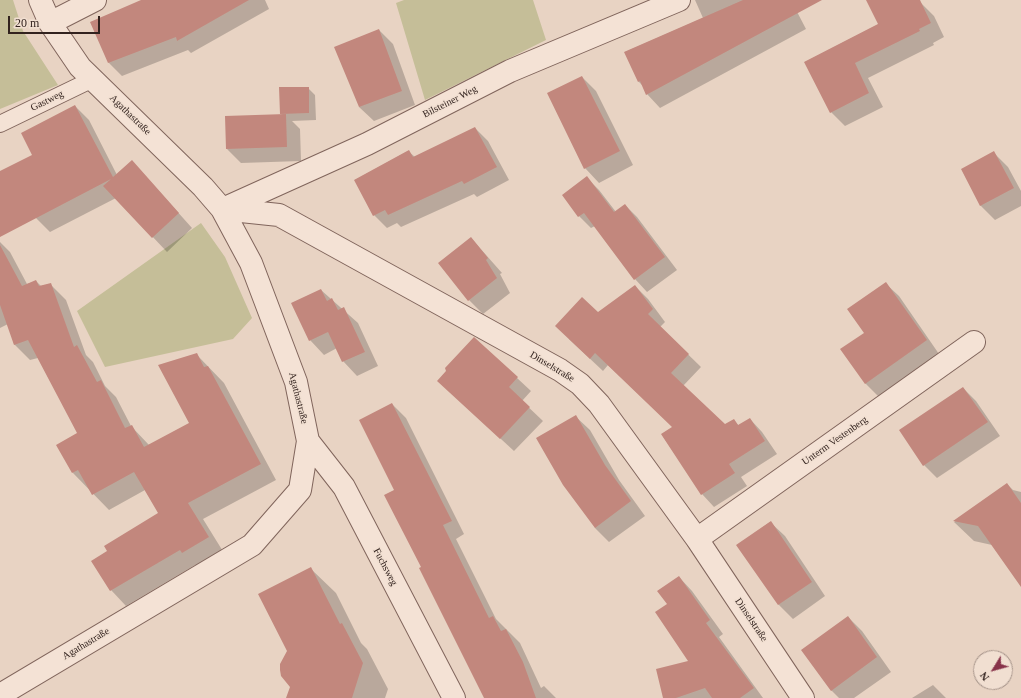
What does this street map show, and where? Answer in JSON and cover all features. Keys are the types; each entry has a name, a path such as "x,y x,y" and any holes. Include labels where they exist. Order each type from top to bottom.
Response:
{"street":[{"name":"Agathastraße","path":"0,696 252,545 300,490 308,441 296,382 251,263 222,209 203,187 93,79 70,54 50,23 40,0"},
{"path":"50,23 95,0"},
{"name":"Bilsteiner Weg","path":"222,209 367,144 510,71 679,0"},
{"name":"Dinselstraße","path":"222,209 279,215 565,374 580,384 599,404 696,539 803,698"},
{"name":"Unterm Vestenberg","path":"696,539 974,342"},
{"name":"Fuchsweg","path":"308,441 344,487 454,698"}],"lane":[{"name":"Gastweg","path":"0,124 93,79"}],"shaded area":[{"path":"0,0 13,0 23,31 58,85 0,109"},
{"path":"404,0 533,0 546,40 425,100 396,3"},
{"path":"201,223 225,257 252,318 233,339 105,367 77,311"}],"building":[{"path":"141,0 249,0 177,41 176,37 108,63 90,22"},
{"path":"743,0 822,0 646,95 640,81 638,82 624,52"},
{"path":"866,0 920,0 931,23 919,29 920,31 855,63 869,93 830,113 804,62 878,24"},
{"path":"379,29 402,91 359,107 334,47"},
{"path":"582,76 620,151 584,169 547,93"},
{"path":"279,87 309,87 309,113 280,114"},
{"path":"75,105 113,177 132,160 179,213 152,238 103,186 111,179 0,237 0,171 32,155 21,133"},
{"path":"286,114 287,147 226,149 225,116"},
{"path":"475,127 497,167 464,184 462,181 388,215 385,210 373,216 354,180 409,150 413,157"},
{"path":"994,151 1014,188 980,206 961,169"},
{"path":"587,176 614,212 625,204 665,257 634,280 584,213 578,217 562,195"},
{"path":"471,237 488,258 486,260 497,278 468,301 438,263"},
{"path":"0,245 22,286 36,280 39,286 51,283 74,347 77,345 97,382 101,380 125,428 132,425 144,447 189,423 158,365 197,353 204,367 208,366 261,464 188,503 209,537 182,553 180,550 110,591 91,561 107,551 104,546 158,513 134,472 92,495 78,470 72,473 56,445 77,433 28,340 14,345 0,305"},
{"path":"886,282 927,340 865,384 840,349 864,333 847,309"},
{"path":"635,285 653,309 648,314 689,354 671,373 725,424 734,419 738,425 750,418 765,441 729,464 735,473 701,495 661,434 672,427 595,353 590,359 555,326 582,297 598,312"},
{"path":"321,289 327,301 332,298 338,310 344,307 365,352 342,362 328,332 309,341 291,303"},
{"path":"474,337 518,377 509,387 530,407 500,439 437,381 446,371 445,368"},
{"path":"963,387 988,422 923,466 899,430"},
{"path":"392,403 452,521 443,525 489,618 493,616 501,631 506,629 523,662 536,698 484,698 419,568 421,567 384,495 394,490 359,420"},
{"path":"576,415 605,465 631,501 595,528 563,485 536,438"},
{"path":"1007,483 1021,503 1021,587 978,526 953,521"},
{"path":"771,521 812,582 778,605 736,545"},
{"path":"311,567 340,624 342,623 363,663 352,698 286,698 290,687 281,676 280,664 287,651 258,594"},
{"path":"679,576 710,620 706,623 754,688 740,698 712,698 705,688 676,698 663,698 656,669 688,661 655,612 667,604 657,591"},
{"path":"848,616 877,657 831,691 801,650"}]}
